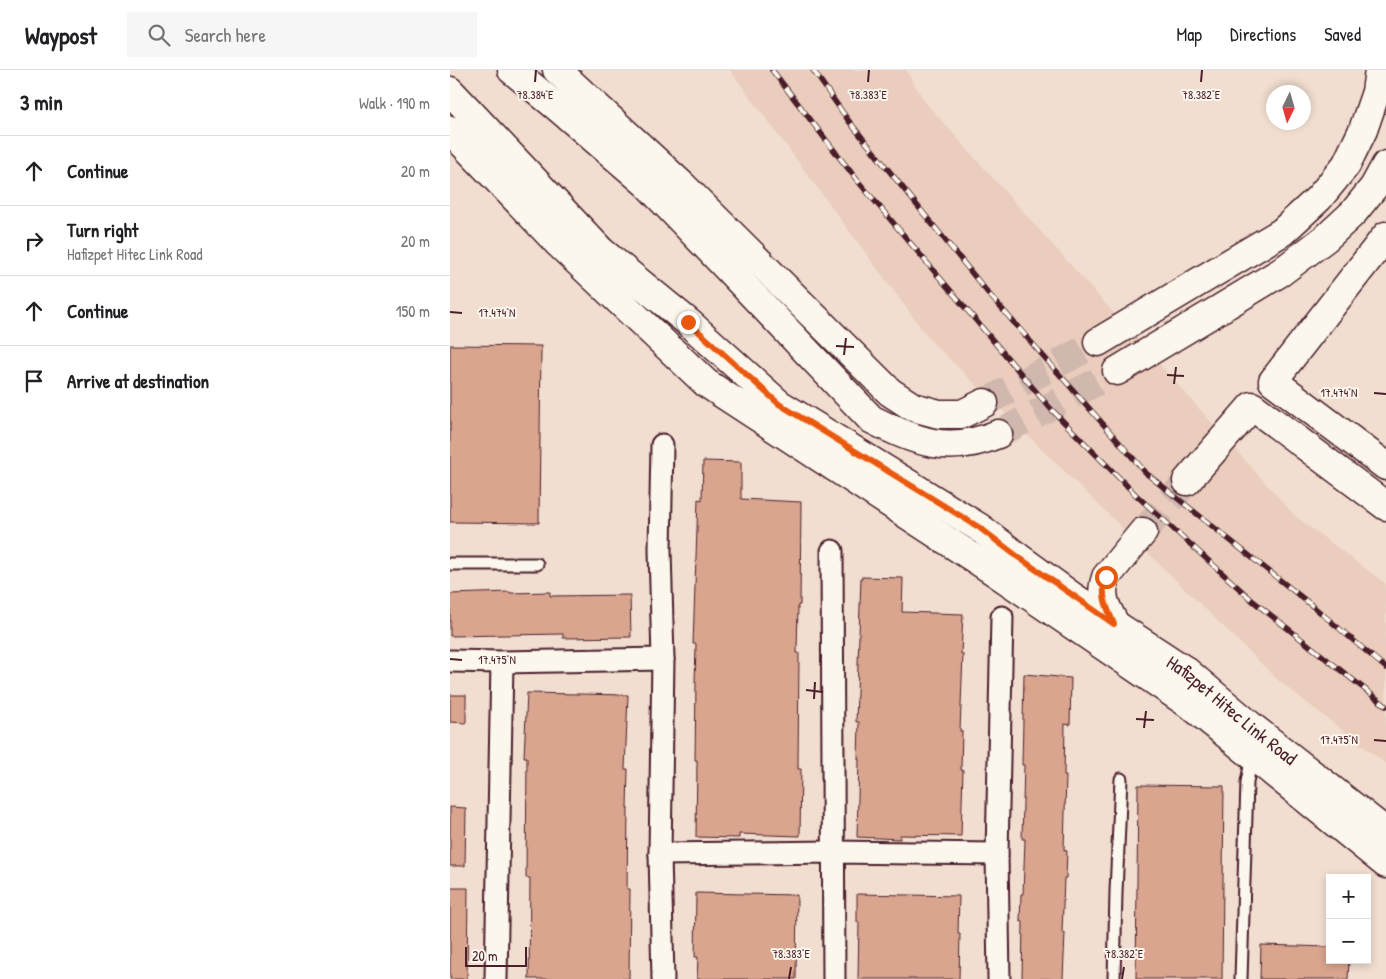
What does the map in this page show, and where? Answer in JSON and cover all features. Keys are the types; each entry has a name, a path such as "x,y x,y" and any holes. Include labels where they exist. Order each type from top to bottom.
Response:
{"main road":[{"path":"512,70 648,184 871,419 904,436 933,443 960,445 984,440 998,434"},
{"path":"557,70 683,186 890,392 913,407 939,414 962,414 984,403"},
{"path":"1098,342 1282,232 1319,198 1346,165 1363,130 1376,92 1380,70"},
{"name":"Hafizpet Hitec Link Road","path":"450,91 601,250 688,322 779,404 980,528 1073,597 1186,671 1252,727 1386,832"},
{"path":"450,130 558,243 706,383 995,572 1193,706 1386,864"},
{"path":"1117,371 1281,272 1326,238 1353,213 1374,187 1386,165"},
{"path":"1386,236 1273,381 1386,466"},
{"path":"1187,481 1252,406 1386,506"},
{"path":"1114,624 1105,604 1102,593 1103,584 1106,577 1143,532"}],"street":[{"path":"662,445 660,550 663,659 660,854 663,979"},
{"path":"832,551 834,979"},
{"path":"999,979 998,854 1002,617"},
{"path":"450,660 502,662 663,659"},
{"path":"496,979 502,662"},
{"path":"660,854 832,852 998,854"}],"lane":[{"path":"450,564 537,564"},
{"path":"1241,979 1247,782 1252,755"},
{"path":"1114,979 1121,779"}],"shaded area":[{"path":"730,70 906,70 925,102 1295,516 1386,584 1386,764 1279,681 930,340"}],"building":[{"path":"450,345 541,346 539,523 450,522"},
{"path":"703,461 741,462 741,499 801,502 800,605 798,605 797,653 799,653 798,769 801,769 800,836 739,834 739,838 696,837 696,644 693,644 698,499 702,500"},
{"path":"861,577 903,578 902,612 963,614 960,731 962,731 961,770 963,770 961,836 900,835 900,839 857,837 859,722 856,722"},
{"path":"550,592 550,596 630,595 631,637 563,638 563,634 450,636 450,594"},
{"path":"1024,674 1071,678 1070,725 1065,724 1064,850 1067,851 1062,933 1065,933 1063,979 1022,979 1023,922 1020,921 1025,839 1022,839"},
{"path":"527,693 628,695 625,769 628,769 627,889 630,889 629,979 529,979 530,878 526,878 527,757 524,757"},
{"path":"450,695 466,695 466,723 450,722"},
{"path":"1138,785 1224,786 1222,979 1136,979"},
{"path":"450,807 466,808 465,866 450,866"},
{"path":"450,888 468,888 467,979 450,979"},
{"path":"696,893 797,895 796,979 697,979 698,957 695,957"},
{"path":"857,894 959,896 959,979 858,979 859,922 857,922"},
{"path":"1261,945 1326,947 1326,964 1349,964 1348,979 1260,979"}],"tunnel":[{"path":"984,403 1098,342"},
{"path":"998,434 1117,371"},
{"path":"1143,532 1187,481"}],"railway":[{"path":"772,70 857,180 1050,408 1136,495 1253,601 1386,706"},
{"path":"813,70 848,120 988,293 1147,474 1315,608 1386,668"}],"route":[{"path":"688,322 779,404 980,528 1073,597 1114,624 1102,593 1106,577"}]}
